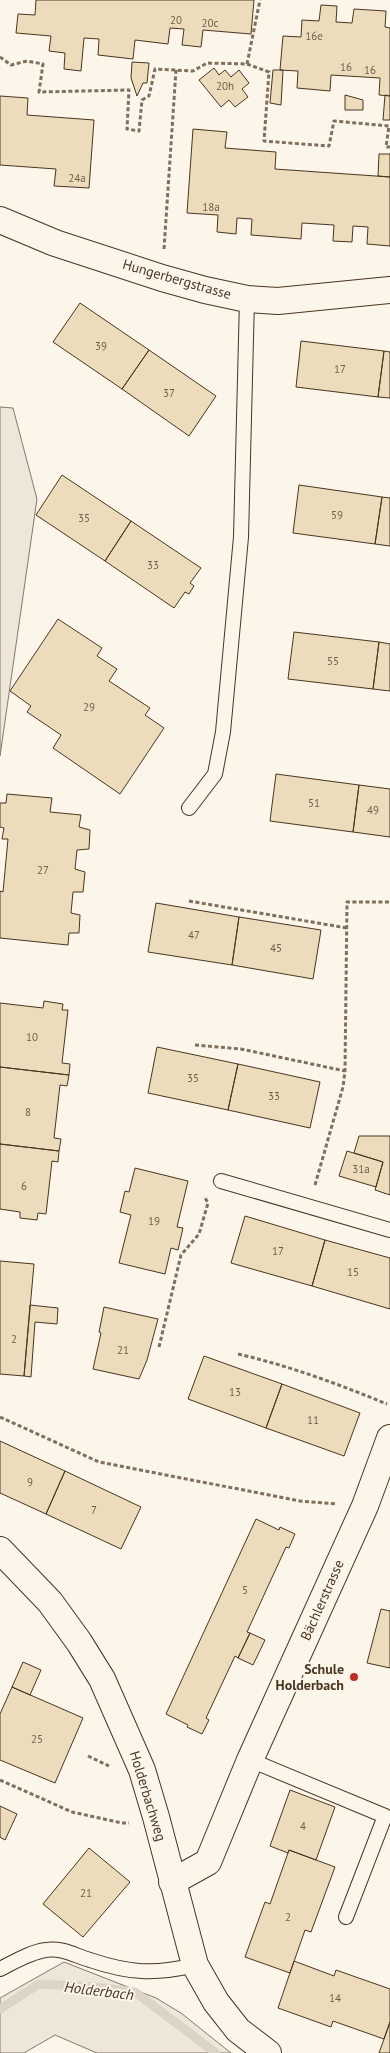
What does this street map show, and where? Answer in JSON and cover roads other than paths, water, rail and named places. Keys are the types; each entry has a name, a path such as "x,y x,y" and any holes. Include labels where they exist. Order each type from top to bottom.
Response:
{"street":[{"name":"Hungerbergstrasse","path":"0,220 55,243 162,278 247,299 278,301 390,290"},
{"name":"Bächlerstrasse","path":"172,1882 208,1862 250,1760 365,1506 390,1438"},
{"name":"Holderbachweg","path":"0,1550 50,1602 79,1642 102,1679 142,1770 194,1966 216,2002 232,2023 238,2030 268,2053"}],"lane":[{"path":"189,808 215,774 223,732 241,537 247,299"},
{"path":"221,1182 390,1230"},
{"path":"250,1760 385,1816 346,1917"},
{"path":"0,1969 21,1958 46,1949 68,1952 89,1960 137,1972 171,1971 194,1966"}],"waterway":[{"name":"Holderbach","path":"0,2009 39,1984 96,1987 135,1992 216,2053"}],"place":[{"name":"Schule Holderbach","path":"354,1677"}]}
